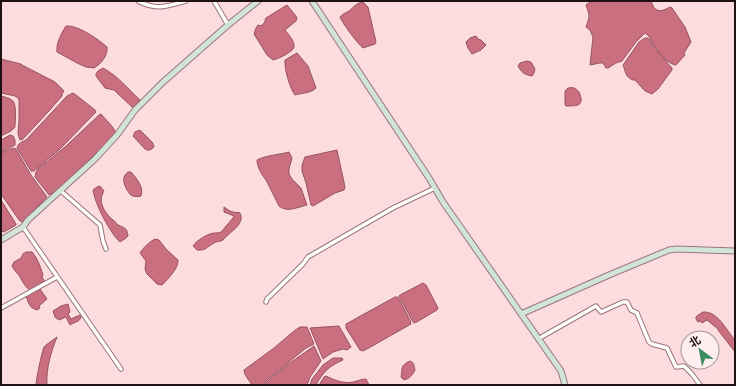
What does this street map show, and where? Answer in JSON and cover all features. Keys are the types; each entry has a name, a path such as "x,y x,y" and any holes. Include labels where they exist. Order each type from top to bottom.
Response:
{"street":[{"path":"138,1 153,7 186,1"},
{"path":"214,1 228,26"},
{"path":"1,240 23,227 28,220 103,151 135,110 162,83 258,1"},
{"path":"312,1 425,172 443,202 561,371 565,385"},
{"path":"266,302 267,299 303,264 308,257 393,208 435,188"},
{"path":"61,191 100,225 106,249"},
{"path":"23,227 121,369"},
{"path":"521,314 669,250 735,251"},
{"path":"1,308 58,277"},
{"path":"538,339 596,306 601,312 623,302 627,302 631,310 637,312 649,342 667,348 676,367 684,366 700,385"}],"shaded area":[{"path":"591,1 651,1 654,8 658,10 670,7 672,8 685,27 691,42 684,53 685,55 676,65 672,64 660,53 645,33 636,42 622,61 608,68 606,68 603,63 590,65 593,37 590,30 586,27 589,16 586,5"},
{"path":"363,2 368,7 376,42 375,44 363,48 350,33 340,17 357,4"},
{"path":"287,5 297,19 285,30 292,40 294,47 282,57 273,60 267,55 254,34 258,25 261,26 265,22 266,18"},
{"path":"66,26 71,26 82,30 107,47 104,59 94,68 86,67 57,52 58,42"},
{"path":"476,36 486,45 481,50 472,54 466,42 470,38"},
{"path":"645,38 648,38 656,50 672,68 658,89 652,94 645,91 635,80 628,77 623,65 639,42"},
{"path":"297,53 308,66 316,88 309,92 295,95 291,88 285,68 285,60"},
{"path":"1,59 21,64 55,82 64,91 62,96 49,111 23,139 20,140 18,134 19,99 15,96 1,93"},
{"path":"527,61 531,62 535,69 532,76 524,73 518,66 520,63"},
{"path":"103,68 118,79 140,100 133,108 114,90 105,88 96,76 98,71"},
{"path":"568,88 576,89 579,92 581,103 574,106 566,106 565,91"},
{"path":"73,93 96,112 60,149 34,171 31,171 17,148 18,145 26,140 67,96"},
{"path":"1,96 9,98 13,101 16,114 15,127 11,131 1,136"},
{"path":"100,114 112,126 115,132 87,162 55,192 49,195 35,177 36,172"},
{"path":"140,130 152,142 154,146 153,148 149,150 145,149 133,136 135,132"},
{"path":"10,135 13,136 15,140 15,145 1,152 1,140"},
{"path":"13,148 16,149 31,175 47,197 22,222 1,194 1,153"},
{"path":"337,150 345,187 344,190 335,193 313,206 311,205 302,171 302,165 305,157"},
{"path":"289,152 292,158 289,174 301,188 307,205 285,209 279,206 260,171 257,160"},
{"path":"128,172 131,172 136,177 142,189 141,196 132,196 127,190 124,183 124,176"},
{"path":"100,186 104,191 101,199 105,211 118,225 125,228 127,231 128,236 120,242 108,225 94,196 93,190"},
{"path":"1,200 16,224 4,232 1,231"},
{"path":"224,207 232,212 240,213 240,223 223,240 215,242 204,249 197,250 193,246 197,242 208,235 221,232 233,218 234,216 224,212"},
{"path":"155,239 159,240 178,260 175,270 162,285 157,284 147,274 145,269 146,261 140,253 146,245"},
{"path":"26,252 32,252 36,257 45,282 30,290 25,286 12,266 14,262 21,258"},
{"path":"423,283 426,285 438,308 415,323 413,322 399,296"},
{"path":"40,289 47,299 39,306 40,308 37,310 30,306 26,296"},
{"path":"395,297 398,297 411,324 367,349 363,351 360,350 346,328 346,324"},
{"path":"68,304 70,312 68,314 71,319 80,315 81,317 78,321 70,325 66,317 59,320 55,317 53,311"},
{"path":"703,312 708,313 713,315 721,322 735,340 735,352 720,333 720,330 718,330 707,320 702,323 700,321 698,322 696,317"},
{"path":"339,326 351,347 347,350 343,349 333,352 323,359 310,328"},
{"path":"300,327 307,327 314,344 306,348 261,385 252,385 244,370"},
{"path":"57,337 49,360 47,385 36,385 44,347"},
{"path":"314,346 321,361 310,377 307,385 263,385 287,365"},
{"path":"333,358 342,358 343,360 327,370 321,376 316,385 310,385 312,379 323,365"},
{"path":"410,361 414,364 415,370 411,376 404,380 401,377 402,367"},
{"path":"326,376 343,382 353,382 366,379 369,385 319,385"}]}
